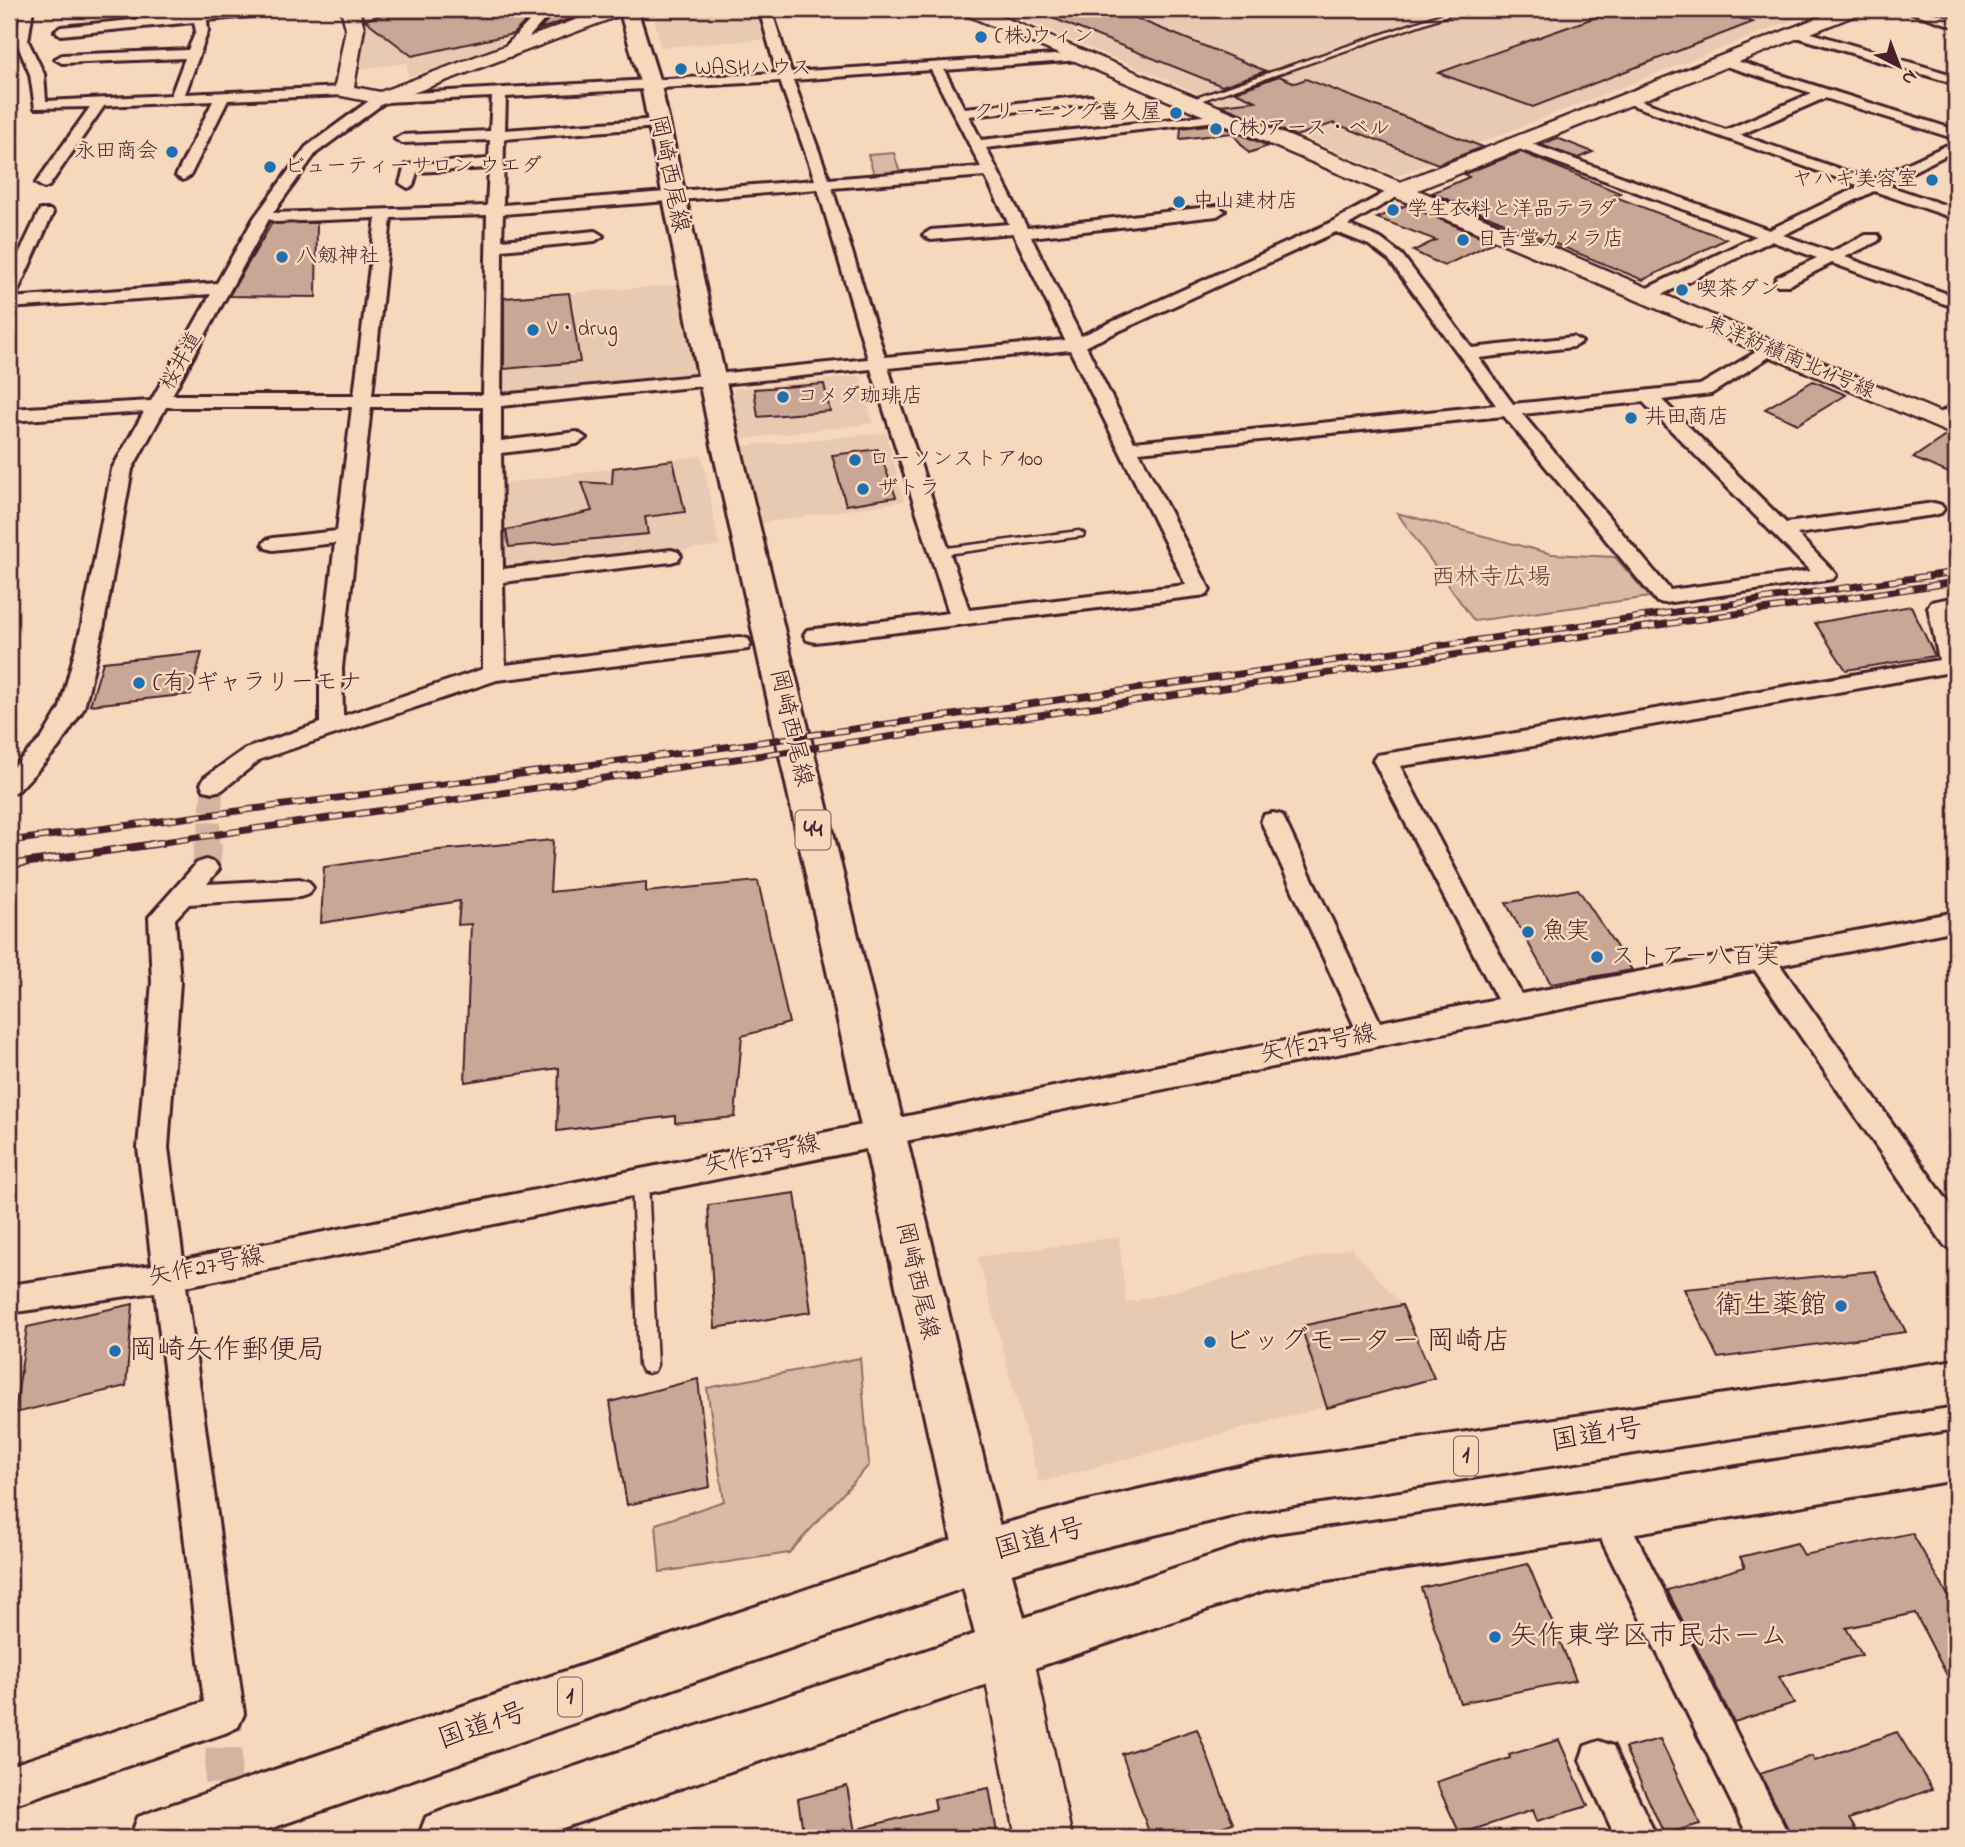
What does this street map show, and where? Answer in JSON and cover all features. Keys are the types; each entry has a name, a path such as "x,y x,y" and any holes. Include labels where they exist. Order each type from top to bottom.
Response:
{"main road":[{"name":"岡崎西尾線","path":"628,9 651,86 712,380 882,1132 981,1556 1006,1650"},
{"name":"国道1号","path":"159,1838 981,1556 1076,1529 1249,1488 1956,1382"},
{"path":"447,1838 1268,1563 1606,1513 1956,1456"}],"street":[{"path":"27,9 22,41 37,74 40,105 344,91 382,98 499,95 1081,56"},
{"path":"61,31 199,13 282,9"},
{"path":"344,91 355,28 350,9"},
{"path":"507,53 548,9"},
{"name":"桜井道","path":"9,785 50,743 72,708 92,629 122,469 262,218 311,149 382,98 620,9"},
{"path":"765,9 785,76 824,185 878,364 961,618"},
{"name":"東洋紡績南北11号線","path":"968,9 1191,101 1768,350 1950,419"},
{"path":"9,415 159,403 491,401 1077,344 1336,226 1397,191 1855,9"},
{"path":"1906,9 1956,23"},
{"path":"177,98 202,31 199,13"},
{"path":"1796,32 1956,80"},
{"path":"62,59 193,54"},
{"path":"1724,61 1956,135"},
{"path":"815,635 1199,590 1126,448 1021,230 935,66"},
{"path":"1727,135 1824,93"},
{"path":"494,673 491,401 493,211 499,95"},
{"path":"183,176 223,96"},
{"path":"960,113 1091,100"},
{"path":"1625,100 1956,214"},
{"path":"44,183 100,102"},
{"path":"977,145 1225,116"},
{"path":"402,139 658,123"},
{"path":"1516,143 1956,303"},
{"path":"1645,296 1956,145"},
{"path":"408,183 410,168 496,163"},
{"path":"276,217 493,211 991,171"},
{"path":"930,235 1021,230 1217,211"},
{"path":"9,293 45,214"},
{"path":"332,726 331,668 384,214"},
{"path":"1336,226 1375,242 1396,258 1508,409 1665,597 1826,575 1646,394"},
{"path":"493,246 595,236"},
{"path":"1783,281 1872,239"},
{"path":"9,303 223,288"},
{"path":"1467,354 1573,342"},
{"path":"1126,448 1705,390 1768,350"},
{"path":"491,448 577,439"},
{"path":"1781,530 1934,509"},
{"path":"273,544 347,536"},
{"path":"492,577 671,555"},
{"path":"1956,603 1939,607 1951,665 1510,742 1385,761 1514,1006 1956,921"},
{"path":"213,784 253,754 494,673 740,644"},
{"path":"1273,821 1372,1035"},
{"path":"9,1786 225,1714 153,1147 166,982 162,917 206,869"},
{"path":"182,895 300,888"},
{"path":"1762,958 1956,1237"},
{"name":"矢作27号線","path":"9,1299 170,1276 1514,1006"},
{"path":"1606,1513 1770,1838"},
{"path":"1006,1650 1044,1838"},
{"path":"1599,1760 1637,1838"}],"lane":[{"path":"1191,101 1462,9"},
{"path":"939,552 1079,534"},
{"path":"640,1181 648,1365"}],"shaded area":[{"path":"363,9 533,9 494,50 408,77 407,63 348,70"},
{"path":"664,9 760,9 770,39 661,47 655,21"},
{"path":"998,9 1821,9 1396,176"},
{"path":"691,284 712,380 491,401 492,299"},
{"path":"860,376 873,423 725,441 734,389"},
{"path":"886,433 904,501 755,524 742,446"},
{"path":"702,456 719,546 492,571 492,485"},
{"name":"ビッグモーター 岡崎店","path":"1119,1237 1126,1303 1351,1248 1402,1305 1434,1378 1039,1482 978,1257"}],"green space":[{"path":"894,153 901,176 875,177 868,155"},
{"name":"西林寺広場","path":"1397,513 1552,554 1615,557 1650,597 1474,621"},
{"path":"860,1358 869,1465 789,1553 660,1572 656,1524 724,1501 707,1388"}],"building":[{"path":"400,9 538,9 513,34 412,56 365,20"},
{"path":"557,9 574,9 575,17 540,29"},
{"path":"1030,9 1113,9 1266,71 1222,86"},
{"path":"1619,9 1712,9 1753,22 1533,107 1438,73"},
{"path":"1279,76 1295,83 1306,79 1483,147 1438,164 1334,123 1296,136 1220,105 1256,101 1235,92"},
{"path":"1216,124 1268,146 1249,153 1232,133 1180,139 1181,128"},
{"path":"1557,138 1593,152 1578,158 1541,145"},
{"path":"1521,152 1620,193 1613,196 1726,239 1643,280 1432,193 1469,177 1464,174"},
{"path":"1406,205 1494,242 1444,266 1413,251 1436,240 1377,218"},
{"name":"八剱神社","path":"272,223 317,223 316,297 229,296"},
{"name":"V・drug","path":"569,293 580,362 504,369 504,298"},
{"path":"1813,381 1846,395 1798,424 1765,409"},
{"path":"824,384 830,411 758,417 754,389"},
{"path":"1947,435 1956,439 1956,476 1913,458"},
{"path":"878,449 896,497 846,505 832,455"},
{"path":"673,460 685,512 645,517 648,534 509,547 506,530 592,511 582,482 612,484 613,468"},
{"path":"1911,606 1935,656 1846,670 1815,623"},
{"path":"202,652 191,694 90,705 103,662"},
{"path":"553,840 550,892 646,882 646,892 758,881 789,1023 742,1036 735,1117 675,1123 675,1116 557,1131 559,1068 465,1082 471,924 458,925 460,901 321,923 324,867 439,850"},
{"path":"1578,889 1632,970 1551,984 1506,903"},
{"path":"795,1193 811,1312 715,1328 708,1205"},
{"path":"1875,1271 1906,1332 1718,1358 1684,1289"},
{"path":"133,1304 126,1386 15,1413 27,1327"},
{"path":"1402,1305 1434,1378 1327,1408 1301,1326"},
{"path":"698,1379 710,1487 627,1505 610,1402"},
{"path":"1912,1533 1956,1609 1956,1693 1915,1613 1846,1628 1862,1655 1779,1677 1794,1703 1734,1722 1667,1590 1745,1567 1740,1557 1797,1543 1804,1555"},
{"path":"1528,1564 1576,1680 1460,1703 1421,1588"},
{"path":"1197,1729 1233,1823 1188,1838 1151,1838 1122,1754"},
{"path":"1897,1732 1932,1789 1849,1819 1857,1832 1838,1838 1793,1838 1760,1774 1812,1756 1815,1761"},
{"path":"1660,1739 1700,1824 1664,1834 1625,1748"},
{"path":"1559,1740 1588,1806 1537,1821 1533,1810 1460,1834 1436,1782"},
{"path":"847,1786 856,1838 804,1838 798,1799"},
{"path":"989,1788 998,1838 862,1838 861,1828 936,1809 934,1799"}],"tunnel":[{"path":"208,844 213,784"},
{"path":"206,869 208,843"},
{"path":"221,1838 225,1714"}],"railway":[{"path":"9,841 741,745 1956,572"},
{"path":"150,844 1956,582"},
{"path":"9,865 162,843"}],"place":[{"name":"(株)ウィン","path":"981,37"},
{"name":"WASHハウス","path":"681,69"},
{"name":"クリーニング喜久屋","path":"1176,113"},
{"name":"(株)アース・ベル","path":"1216,129"},
{"name":"永田商会","path":"172,152"},
{"name":"ビューティーサロン ウエダ","path":"270,167"},
{"name":"ヤハギ美容室","path":"1932,180"},
{"name":"中山建材店","path":"1179,202"},
{"name":"学生衣料と洋品テラダ","path":"1393,210"},
{"name":"日吉堂カメラ店","path":"1463,240"},
{"name":"八剱神社","path":"282,257"},
{"name":"喫茶ダン","path":"1682,290"},
{"name":"V・drug","path":"533,330"},
{"name":"コメダ珈琲店","path":"783,397"},
{"name":"井田商店","path":"1631,418"},
{"name":"ローソンストア100","path":"855,460"},
{"name":"ザトラ","path":"863,489"},
{"name":"(有)ギャラリーモナ","path":"139,683"},
{"name":"魚実","path":"1528,932"},
{"name":"ストアー八百実","path":"1597,957"},
{"name":"衛生薬館","path":"1841,1306"},
{"name":"ビッグモーター 岡崎店","path":"1210,1342"},
{"name":"岡崎矢作郵便局","path":"115,1351"},
{"name":"矢作東学区市民ホーム","path":"1495,1637"}]}
